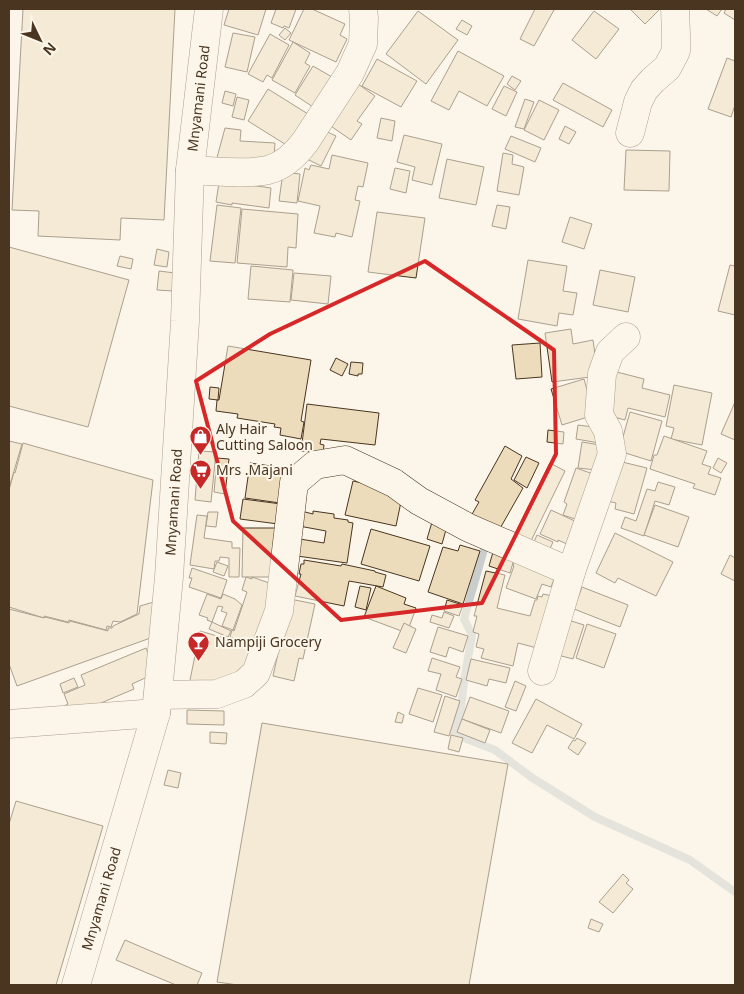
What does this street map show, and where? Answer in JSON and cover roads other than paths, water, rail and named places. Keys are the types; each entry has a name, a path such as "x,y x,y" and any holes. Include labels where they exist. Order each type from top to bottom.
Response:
{"street":[{"name":"Mnyamani Road","path":"76,985 157,704 169,577 181,390 190,170 208,9"},
{"path":"190,170 248,172 269,170 285,162 298,151 350,73 363,44 363,9"},
{"path":"630,133 638,102 644,90 666,68 676,51 675,9"},
{"path":"542,671 571,572 612,454 608,432 599,415 602,374 610,352 626,337"},
{"path":"9,724 216,694 244,684 256,673 279,611 294,483 315,465 345,460 394,483 420,501 469,528 571,572"}],"waterway":[{"path":"485,546 464,619 472,635 461,708 454,734 495,750 531,777 595,817 690,860 735,892"}],"place":[{"name":"Aly Hair Cutting Saloon","path":"200,456"},
{"name":"Mrs .Majani","path":"200,489"},
{"name":"Nampiji Grocery","path":"199,661"}]}
